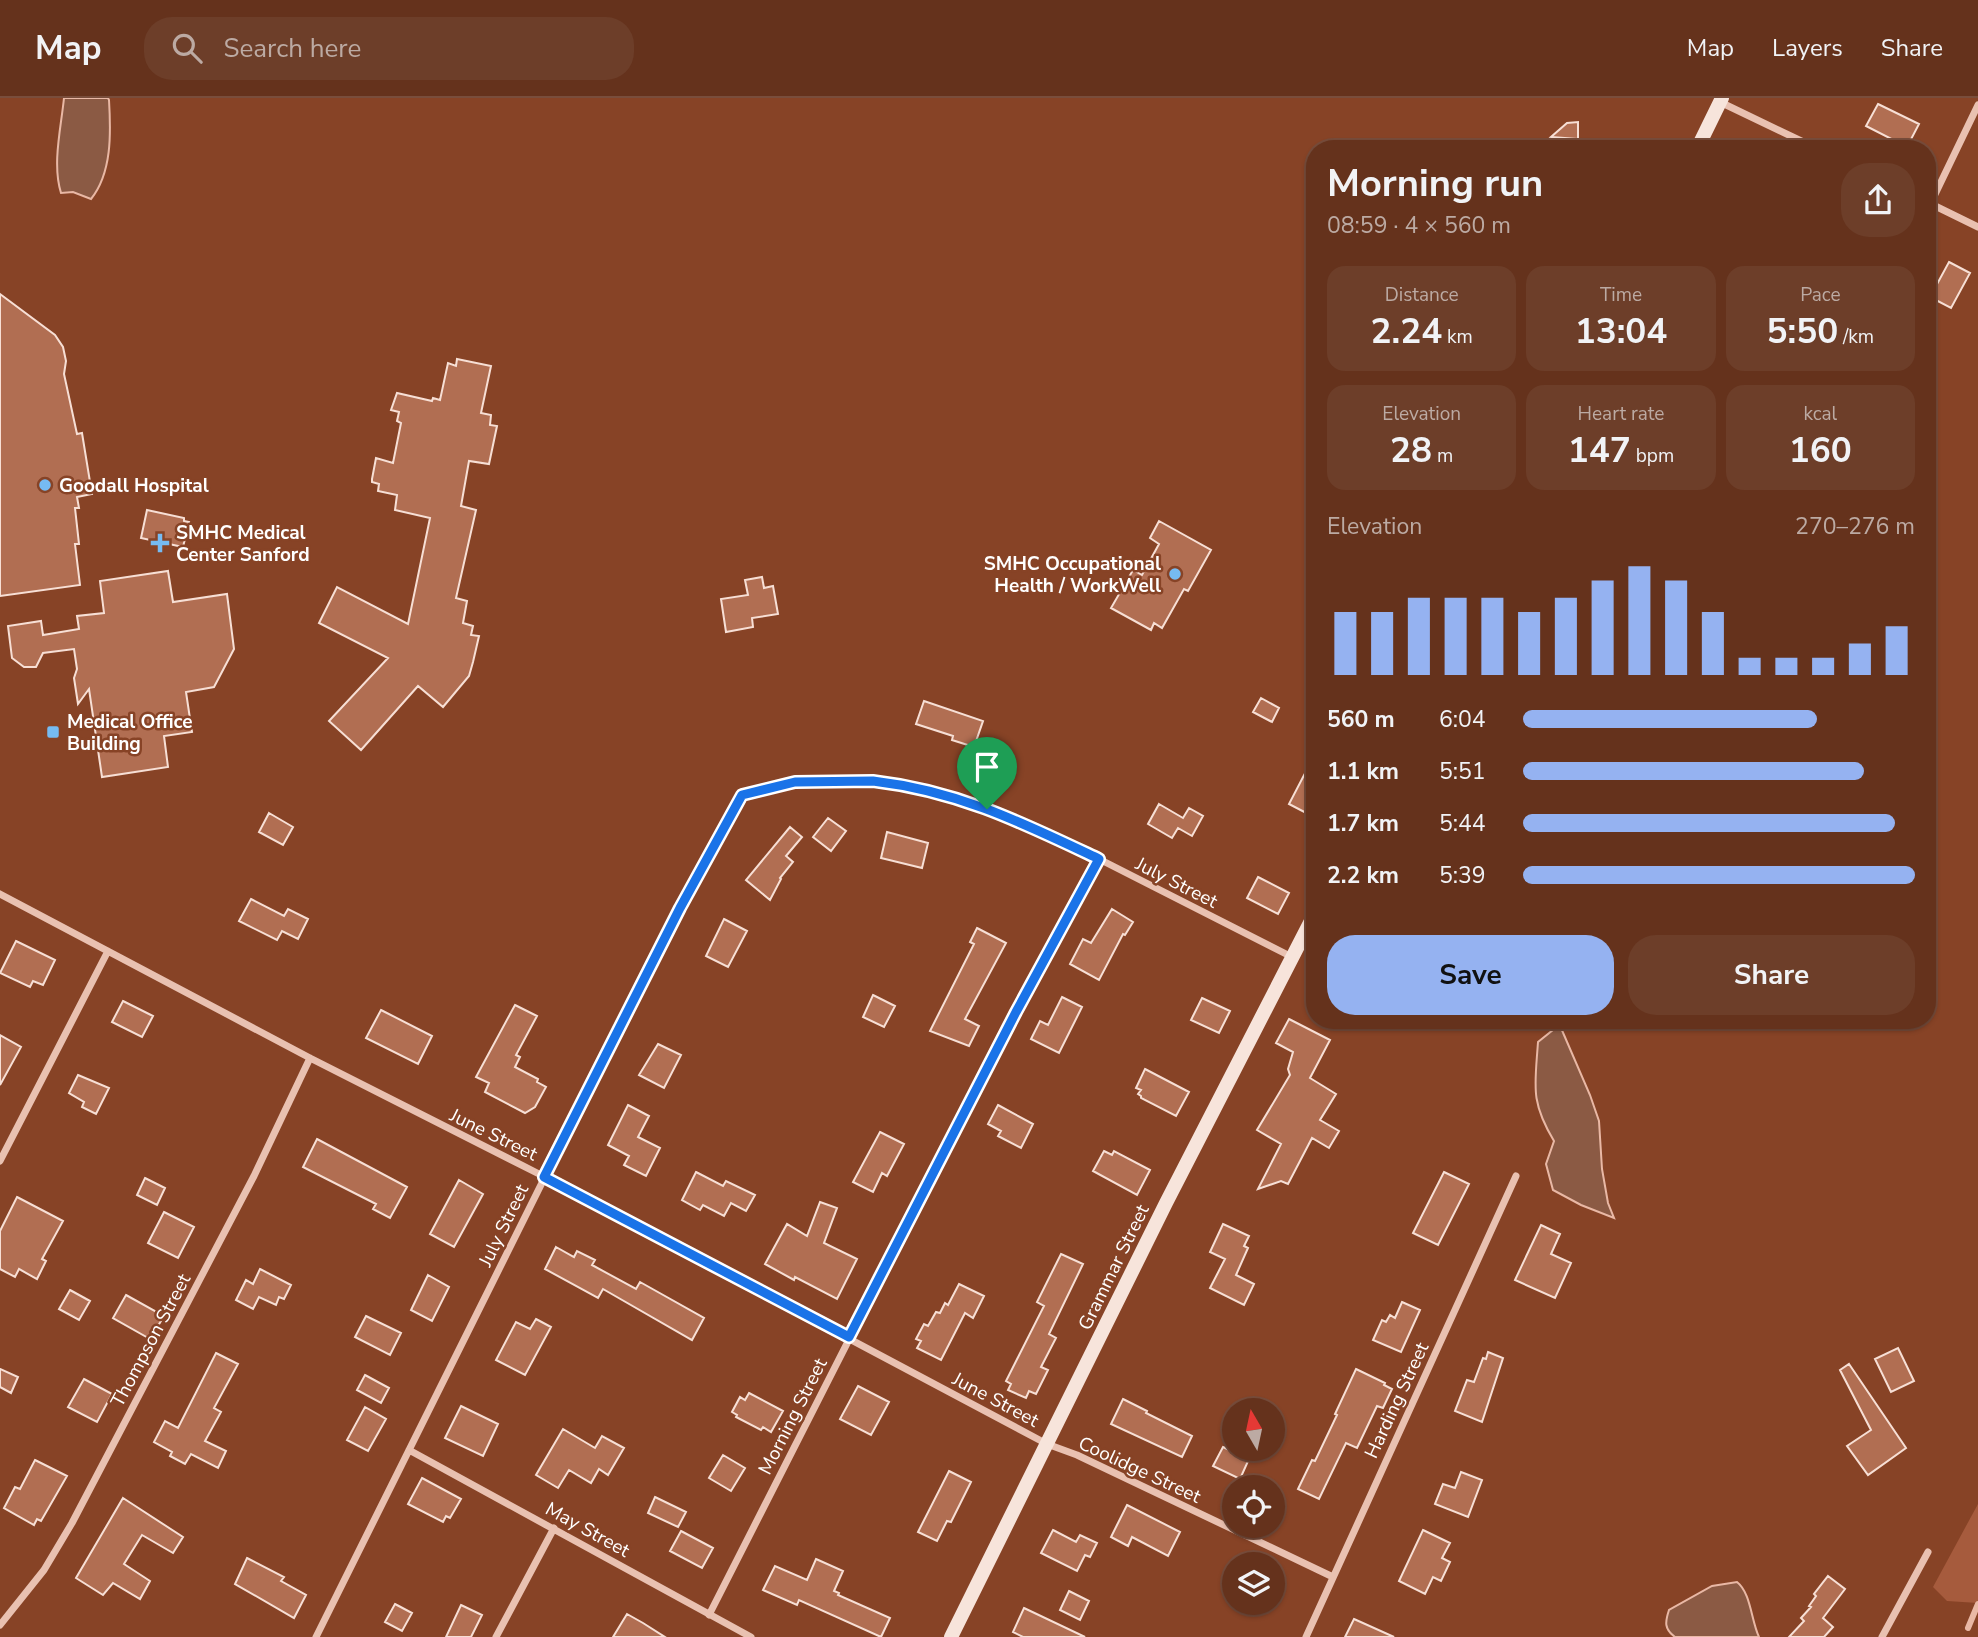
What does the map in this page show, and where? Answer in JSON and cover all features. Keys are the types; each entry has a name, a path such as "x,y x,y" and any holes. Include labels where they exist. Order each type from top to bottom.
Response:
{"street":[{"path":"1702,140 1721,100 1800,140"},
{"path":"1936,189 1978,105"},
{"path":"1936,209 1978,227"},
{"name":"July Street","path":"316,1637 680,908 742,795 795,782 873,781 909,786 961,799 1099,859 1292,957"},
{"name":"Morning Street","path":"709,1615 1004,1035 1099,859"},
{"name":"June Street","path":"0,894 849,1337 1047,1444"},
{"name":"Grammar Street","path":"951,1637 1166,1203 1306,930"},
{"path":"0,1161 108,951"},
{"name":"Thompson Street","path":"0,1625 44,1570 72,1523 254,1176 310,1058"},
{"name":"Harding Street","path":"1306,1637 1516,1176"},
{"name":"Coolidge Street","path":"1047,1444 1077,1455 1333,1577"},
{"name":"May Street","path":"409,1450 751,1637"},
{"path":"496,1637 554,1528"},
{"path":"1882,1637 1928,1552"}],"shaded area":[{"path":"64,98 109,100 109,152 103,177 91,199 73,192 61,193 58,182 57,158"},
{"path":"1561,1029 1599,1121 1602,1169 1608,1203 1614,1218 1553,1190 1546,1164 1554,1141 1538,1104 1536,1070 1538,1042 1553,1030"},
{"path":"1978,1504 1978,1603 1947,1601 1933,1587"},
{"path":"1737,1582 1748,1600 1759,1637 1675,1637 1669,1631 1666,1622 1669,1610 1712,1586"}],"building":[{"path":"1878,104 1919,124 1911,140 1893,140 1866,126"},
{"path":"1578,122 1578,139 1551,137 1567,123"},
{"path":"1949,262 1970,273 1951,308 1936,300 1936,286"},
{"name":"Goodall Hospital","path":"0,294 55,335 63,347 66,361 64,374 77,434 82,433 92,494 77,497 79,508 75,508 79,544 75,544 80,585 0,596"},
{"path":"457,359 491,366 481,413 491,415 490,425 497,426 489,464 469,461 461,506 476,510 456,598 467,601 463,623 473,626 471,635 479,636 473,662 469,676 443,707 418,686 361,750 329,721 388,658 319,623 337,587 408,624 430,518 395,510 397,495 378,491 379,484 372,482 372,479 376,458 393,463 401,423 397,421 399,412 391,410 397,393 432,401 433,398 440,400 448,363 456,366"},
{"path":"147,510 184,518 184,521 189,522 183,547 141,538"},
{"name":"SMHC Occupational Health / WorkWell","path":"1159,521 1211,550 1188,591 1184,589 1162,628 1154,623 1151,630 1111,608 1133,570 1142,575 1159,544 1150,538"},
{"path":"168,571 173,602 227,594 234,649 214,687 186,692 192,732 164,736 168,767 102,777 89,689 78,704 74,678 77,669 74,649 43,653 36,667 24,667 12,658 8,626 41,621 43,635 79,629 77,616 104,613 100,581"},
{"path":"762,577 764,588 773,586 778,614 752,618 753,627 726,632 721,599 748,595 745,580"},
{"path":"1261,698 1279,708 1272,722 1253,712"},
{"path":"924,701 983,721 974,747 952,740 953,736 916,724"},
{"path":"1306,771 1306,813 1289,804"},
{"path":"1159,804 1183,818 1189,808 1203,816 1192,836 1178,828 1172,838 1148,824"},
{"path":"269,813 293,827 283,845 259,832"},
{"path":"828,818 846,831 831,851 813,837"},
{"path":"790,827 802,837 786,856 793,862 780,878 770,900 746,880"},
{"path":"887,832 928,843 922,868 881,858"},
{"path":"1258,877 1289,893 1278,914 1247,898"},
{"path":"251,899 284,916 288,909 308,919 298,939 282,931 277,940 239,921"},
{"path":"1112,909 1133,922 1125,935 1123,934 1099,980 1070,964 1083,939 1091,943"},
{"path":"724,919 747,931 728,967 706,956"},
{"path":"977,928 1006,943 965,1019 979,1026 969,1046 930,1031 974,944 970,942"},
{"path":"16,941 55,960 43,985 33,981 30,987 0,973"},
{"path":"873,995 895,1006 884,1027 863,1017"},
{"path":"1062,997 1082,1007 1059,1053 1031,1039 1040,1021 1048,1025"},
{"path":"1202,998 1230,1011 1219,1033 1191,1020"},
{"path":"123,1001 153,1016 142,1037 112,1022"},
{"path":"515,1005 537,1016 516,1055 520,1057 515,1067 538,1079 537,1082 546,1087 535,1107 525,1113 485,1092 489,1083 476,1077"},
{"path":"381,1010 432,1036 418,1064 366,1038"},
{"path":"1289,1019 1330,1040 1310,1078 1336,1094 1320,1120 1339,1131 1329,1148 1312,1138 1288,1184 1281,1181 1258,1189 1281,1144 1257,1130 1290,1075 1288,1069 1293,1052 1276,1043"},
{"path":"0,1035 21,1047 0,1085"},
{"path":"658,1044 681,1055 664,1088 639,1075"},
{"path":"1145,1069 1189,1092 1176,1116 1138,1094 1141,1090 1136,1088"},
{"path":"78,1075 109,1088 96,1114 82,1107 84,1102 69,1093"},
{"path":"628,1105 649,1116 638,1137 660,1148 646,1176 624,1165 629,1156 608,1145"},
{"path":"998,1105 1033,1124 1021,1148 998,1136 1001,1131 988,1124"},
{"path":"880,1132 904,1144 887,1176 882,1173 873,1192 853,1182"},
{"path":"317,1139 407,1187 390,1218 373,1209 376,1204 303,1167"},
{"path":"1104,1151 1112,1155 1114,1151 1150,1170 1137,1195 1093,1171"},
{"path":"696,1172 723,1186 726,1181 755,1195 746,1211 731,1203 724,1216 703,1205 700,1210 682,1200"},
{"path":"1444,1172 1469,1184 1438,1245 1413,1233"},
{"path":"145,1178 165,1188 157,1205 137,1195"},
{"path":"459,1180 483,1194 454,1247 430,1234"},
{"path":"17,1197 63,1221 42,1259 46,1261 37,1279 19,1269 15,1277 0,1269 0,1231"},
{"path":"820,1202 837,1208 824,1243 857,1259 837,1299 765,1264 787,1224 807,1236"},
{"path":"164,1212 194,1227 178,1258 148,1243"},
{"path":"1223,1224 1249,1236 1244,1246 1248,1248 1236,1275 1254,1284 1244,1305 1210,1288 1225,1259 1210,1252"},
{"path":"1541,1225 1560,1234 1551,1254 1571,1263 1555,1298 1515,1280"},
{"path":"556,1247 574,1257 577,1251 595,1260 592,1265 636,1289 640,1282 704,1318 692,1340 603,1289 598,1298 545,1269"},
{"path":"1061,1254 1083,1264 1049,1334 1056,1338 1041,1367 1048,1370 1036,1394 1029,1391 1026,1398 1008,1390 1011,1384 1006,1381 1044,1306 1037,1302"},
{"path":"260,1269 291,1285 284,1299 279,1297 276,1305 259,1297 253,1309 236,1300 246,1280 253,1284"},
{"path":"428,1275 449,1287 432,1321 411,1310"},
{"path":"959,1284 984,1296 973,1318 965,1313 941,1360 917,1348 921,1341 916,1339 924,1324 928,1326 936,1312 940,1313 945,1303 948,1305"},
{"path":"70,1290 90,1301 79,1320 59,1309"},
{"path":"126,1295 164,1316 150,1339 113,1318"},
{"path":"1402,1302 1420,1310 1401,1352 1373,1340 1382,1320 1386,1322 1390,1315 1395,1318"},
{"path":"366,1316 401,1333 390,1355 355,1337"},
{"path":"536,1319 551,1327 525,1375 496,1360 516,1322 530,1329"},
{"path":"1898,1348 1914,1381 1891,1392 1875,1359"},
{"path":"1488,1352 1503,1358 1482,1422 1455,1411 1467,1380 1474,1382"},
{"path":"216,1353 238,1364 214,1408 221,1412 205,1441 226,1451 218,1468 191,1454 185,1464 170,1456 172,1452 154,1442 165,1421 178,1428"},
{"path":"1849,1364 1906,1448 1868,1475 1847,1446 1871,1430 1840,1370"},
{"path":"0,1369 18,1377 11,1393 0,1387"},
{"path":"1356,1369 1392,1389 1383,1408 1377,1406 1357,1448 1346,1443 1319,1499 1298,1489 1312,1460 1315,1461"},
{"path":"365,1375 389,1388 381,1403 357,1390"},
{"path":"84,1379 112,1394 97,1422 68,1407"},
{"path":"858,1386 889,1402 871,1435 840,1419"},
{"path":"749,1393 783,1411 771,1432 763,1427 761,1430 736,1417 732,1412 740,1397 745,1400"},
{"path":"1123,1399 1192,1436 1182,1457 1111,1424"},
{"path":"461,1406 498,1424 483,1456 445,1438"},
{"path":"365,1407 386,1419 368,1451 347,1440"},
{"path":"563,1429 595,1448 602,1436 624,1448 608,1475 599,1469 591,1483 569,1470 558,1488 536,1475"},
{"path":"1222,1449 1222,1461 1248,1461 1242,1475 1232,1475 1213,1466"},
{"path":"723,1455 745,1468 731,1491 709,1478"},
{"path":"35,1460 67,1476 41,1521 37,1519 34,1525 4,1508 15,1487 20,1489"},
{"path":"949,1471 971,1482 951,1522 947,1521 937,1541 918,1532"},
{"path":"1461,1472 1482,1480 1468,1517 1435,1504 1443,1484 1455,1488"},
{"path":"422,1478 461,1499 450,1518 446,1516 443,1522 408,1504"},
{"path":"655,1497 686,1512 678,1527 648,1513"},
{"path":"123,1498 183,1537 173,1553 142,1535 124,1564 150,1581 140,1599 113,1583 103,1595 76,1578"},
{"path":"1127,1505 1180,1532 1168,1556 1132,1537 1128,1546 1111,1537"},
{"path":"1053,1530 1076,1542 1080,1535 1097,1543 1090,1557 1085,1555 1077,1571 1041,1553"},
{"path":"1423,1530 1450,1543 1442,1558 1450,1562 1441,1581 1433,1577 1425,1594 1399,1581"},
{"path":"681,1531 713,1548 702,1568 670,1551"},
{"path":"247,1558 284,1577 281,1581 306,1595 294,1618 235,1584"},
{"path":"816,1559 843,1571 834,1591 839,1593 838,1595 890,1618 881,1637 799,1600 797,1605 763,1590 775,1566 807,1580"},
{"path":"1828,1576 1845,1589 1823,1618 1833,1627 1824,1637 1789,1637 1804,1621 1801,1618 1811,1607 1809,1606 1816,1596 1814,1594"},
{"path":"1069,1591 1089,1601 1080,1620 1060,1610"},
{"path":"395,1604 412,1613 402,1631 385,1622"},
{"path":"461,1605 482,1615 471,1637 446,1637"},
{"path":"1024,1608 1085,1637 1023,1637 1013,1632"},
{"path":"627,1614 643,1623 665,1637 613,1637"},
{"path":"1354,1619 1394,1637 1345,1637"}],"waterway":[{"path":"1968,1628 1978,1604"}],"place":[{"name":"Goodall Hospital","path":"45,485"},
{"name":"SMHC Medical Center Sanford","path":"160,543"},
{"name":"SMHC Occupational Health / WorkWell","path":"1175,574"},
{"name":"Medical Office Building","path":"53,732"}],"route":[{"path":"873,781 909,786 961,799 987,809 1099,859 1016,1012 849,1337 544,1177 680,908 742,795 795,782 873,781"}]}
